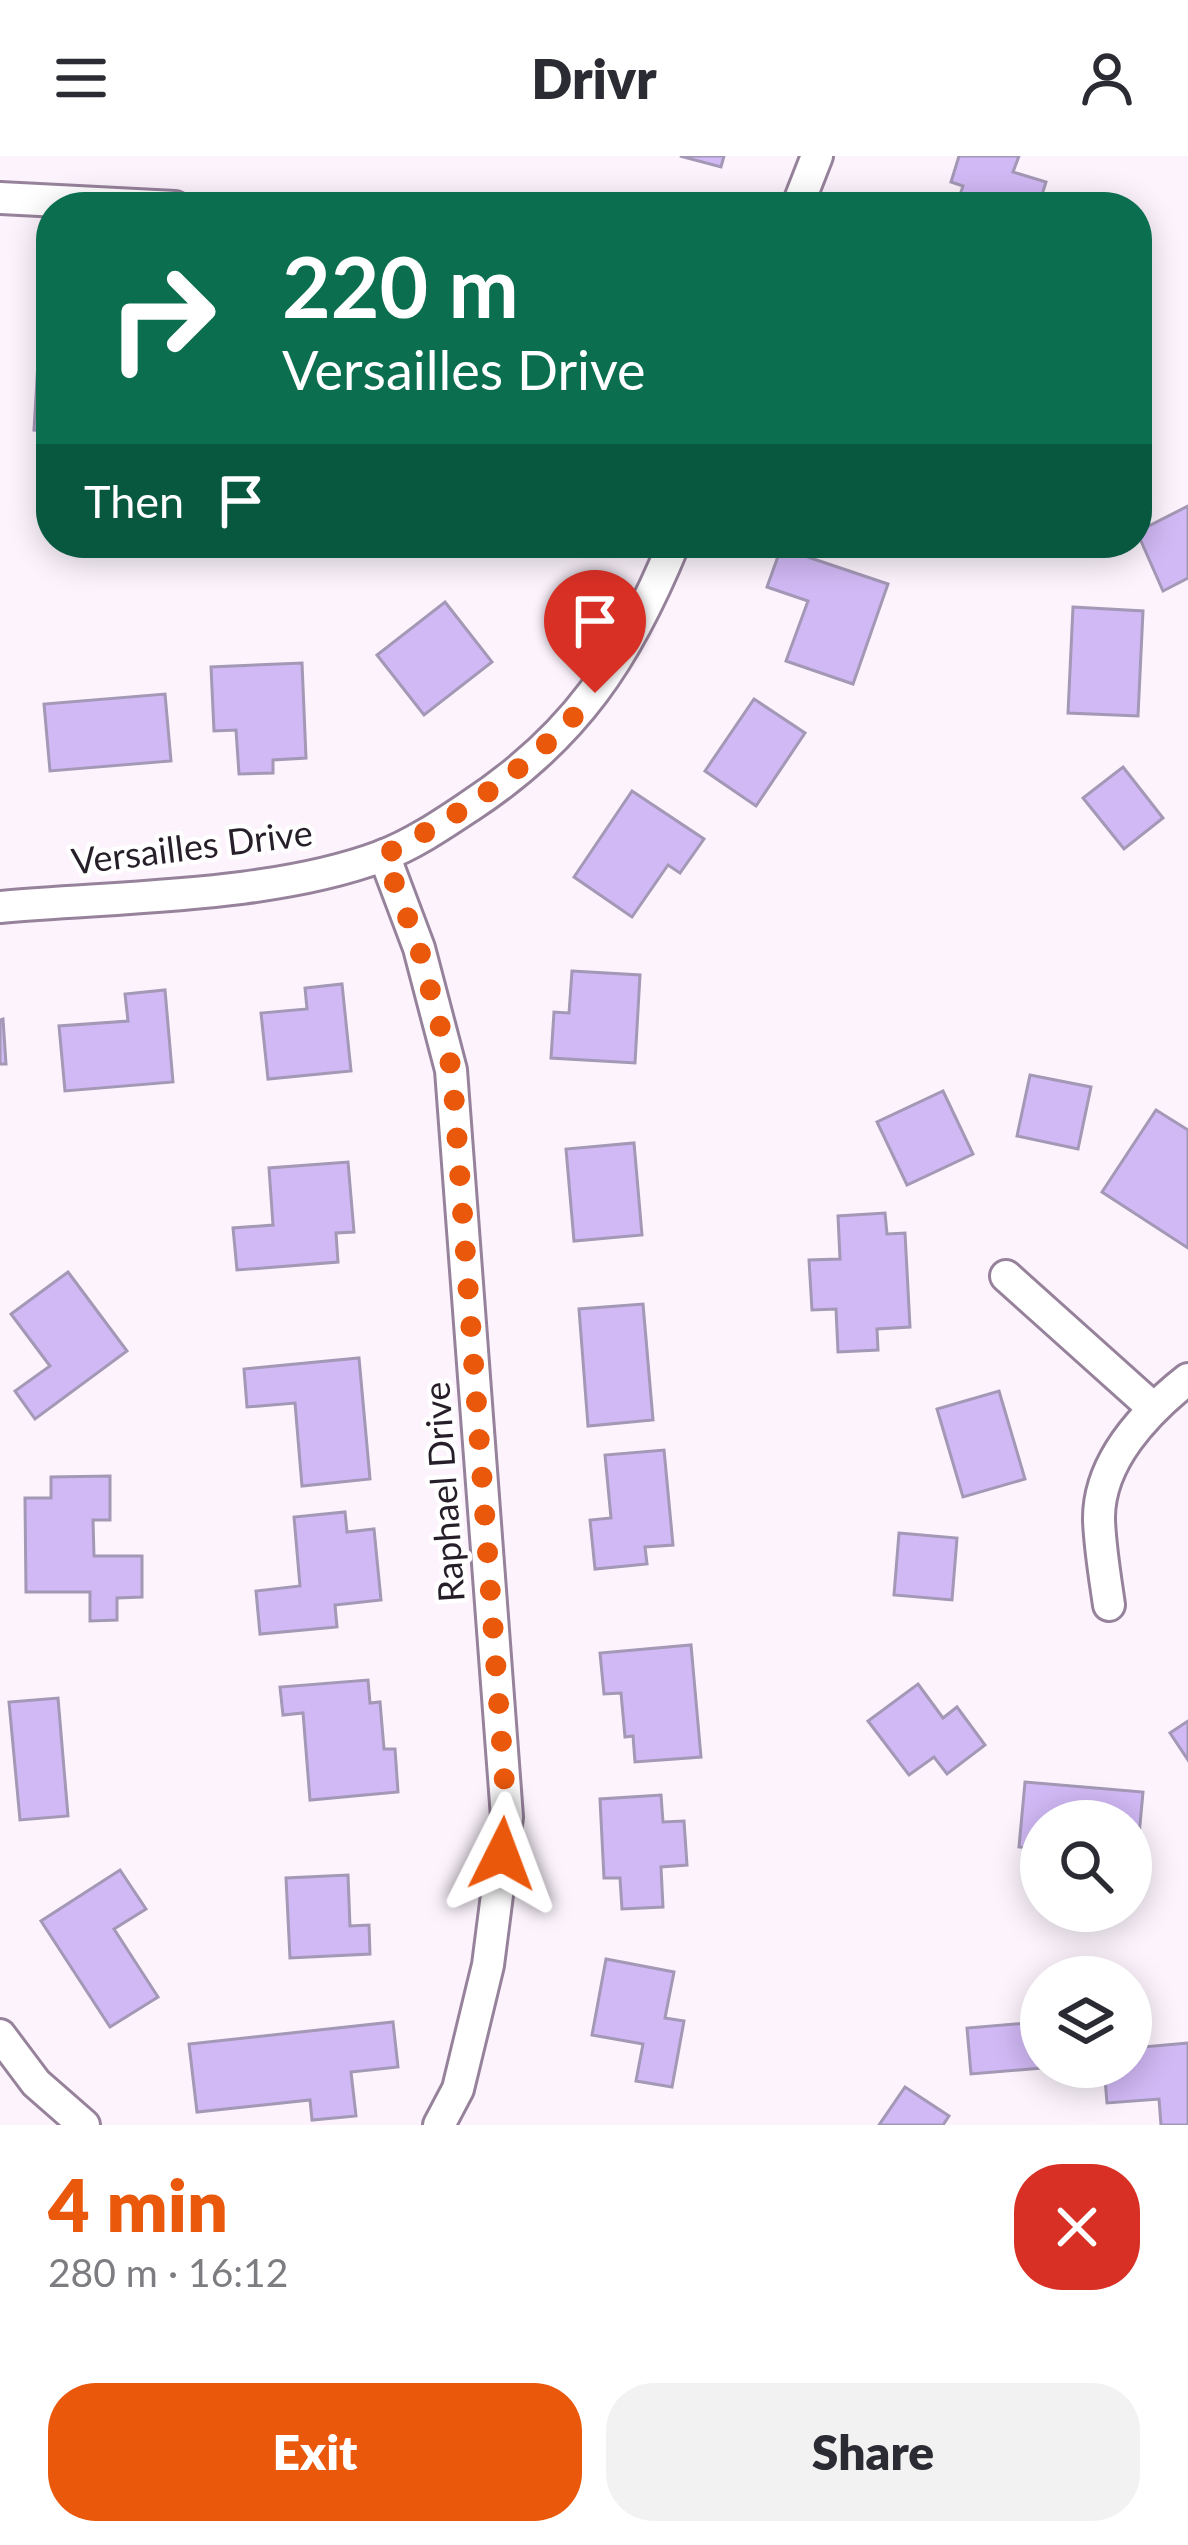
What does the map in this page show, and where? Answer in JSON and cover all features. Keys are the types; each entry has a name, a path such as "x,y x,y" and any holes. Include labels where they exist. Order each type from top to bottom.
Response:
{"street":[{"path":"803,192 817,156"},
{"path":"0,198 36,200"},
{"name":"Versailles Drive","path":"0,907 252,885 384,855 501,786 556,737 595,693 644,616 668,558"},
{"name":"Raphael Drive","path":"384,855 419,948 452,1070 507,1817 488,1965 458,2089 440,2125"},
{"path":"1006,1276 1153,1406"},
{"path":"1108,1605 1099,1516 1112,1465 1153,1406 1188,1379"},
{"path":"0,2036 36,2083 84,2125"}],"building":[{"path":"680,156 724,156 721,167"},
{"path":"959,156 1019,156 1013,172 1046,182 1043,192 961,192 963,186 951,182"},
{"path":"1188,506 1188,578 1163,591 1148,558 1152,524"},
{"path":"777,558 811,558 888,584 853,684 786,661 808,601 767,587"},
{"path":"445,602 492,662 424,715 377,655"},
{"path":"1073,607 1143,611 1138,716 1068,713"},
{"path":"302,663 306,758 273,760 273,773 239,774 236,730 214,731 211,667"},
{"path":"165,694 171,761 50,771 44,704"},
{"path":"754,699 805,733 756,806 705,771"},
{"path":"1123,767 1163,818 1124,849 1083,798"},
{"path":"632,791 704,839 680,873 668,865 632,917 574,877"},
{"path":"572,971 640,975 635,1063 551,1058 554,1012 569,1013"},
{"path":"342,984 351,1071 268,1079 261,1013 307,1009 305,988"},
{"path":"165,990 173,1082 65,1091 59,1026 128,1021 125,994"},
{"path":"0,1020 6,1064 0,1064"},
{"path":"1030,1075 1091,1087 1078,1149 1017,1136"},
{"path":"943,1091 973,1154 907,1185 877,1122"},
{"path":"1156,1110 1188,1130 1188,1248 1102,1192"},
{"path":"634,1143 642,1235 574,1241 566,1149"},
{"path":"348,1162 354,1232 336,1233 338,1262 237,1270 233,1228 273,1225 269,1168"},
{"path":"885,1213 887,1234 905,1233 910,1327 877,1329 878,1350 838,1352 836,1309 812,1310 809,1260 840,1259 838,1216"},
{"path":"68,1272 127,1351 35,1419 15,1391 50,1366 11,1314"},
{"path":"643,1304 653,1420 588,1426 579,1309"},
{"path":"359,1358 370,1479 302,1486 295,1403 247,1407 244,1369"},
{"path":"999,1391 1025,1479 963,1497 937,1409"},
{"path":"664,1450 673,1545 645,1547 647,1564 595,1569 590,1520 611,1518 605,1455"},
{"path":"110,1476 110,1520 93,1520 94,1556 142,1556 142,1597 117,1598 117,1620 90,1621 90,1592 26,1592 25,1498 51,1498 51,1477"},
{"path":"345,1512 347,1532 374,1529 381,1600 335,1605 337,1627 260,1634 256,1591 300,1586 294,1517"},
{"path":"899,1533 957,1538 952,1600 894,1595"},
{"path":"691,1645 701,1757 635,1762 633,1736 625,1737 621,1693 604,1694 600,1653"},
{"path":"368,1680 370,1703 380,1702 384,1749 395,1749 398,1792 310,1800 303,1713 283,1715 280,1687"},
{"path":"918,1684 943,1718 957,1707 985,1745 947,1774 934,1757 909,1775 868,1721"},
{"path":"58,1698 68,1816 20,1820 9,1702"},
{"path":"1188,1721 1188,1760 1170,1733"},
{"path":"1025,1782 1143,1792 1142,1800 1023,1800"},
{"path":"661,1795 663,1822 684,1821 687,1865 661,1867 663,1907 622,1909 620,1878 604,1878 600,1799"},
{"path":"120,1870 146,1909 114,1929 158,1997 110,2027 41,1921"},
{"path":"348,1875 350,1926 369,1925 370,1954 290,1958 286,1878"},
{"path":"606,1959 674,1972 665,2018 684,2021 672,2087 636,2081 643,2044 592,2035"},
{"path":"393,2022 398,2067 351,2072 356,2116 312,2120 310,2100 197,2112 189,2044"},
{"path":"1020,2024 1020,2070 971,2074 967,2028"},
{"path":"1188,2043 1188,2125 1161,2125 1159,2099 1107,2103 1106,2088 1152,2088 1152,2046"},
{"path":"905,2087 949,2116 943,2125 879,2125"}],"route":[{"path":"502,1854 507,1817 452,1070 419,948 384,855 501,786 556,737 595,693"}]}
